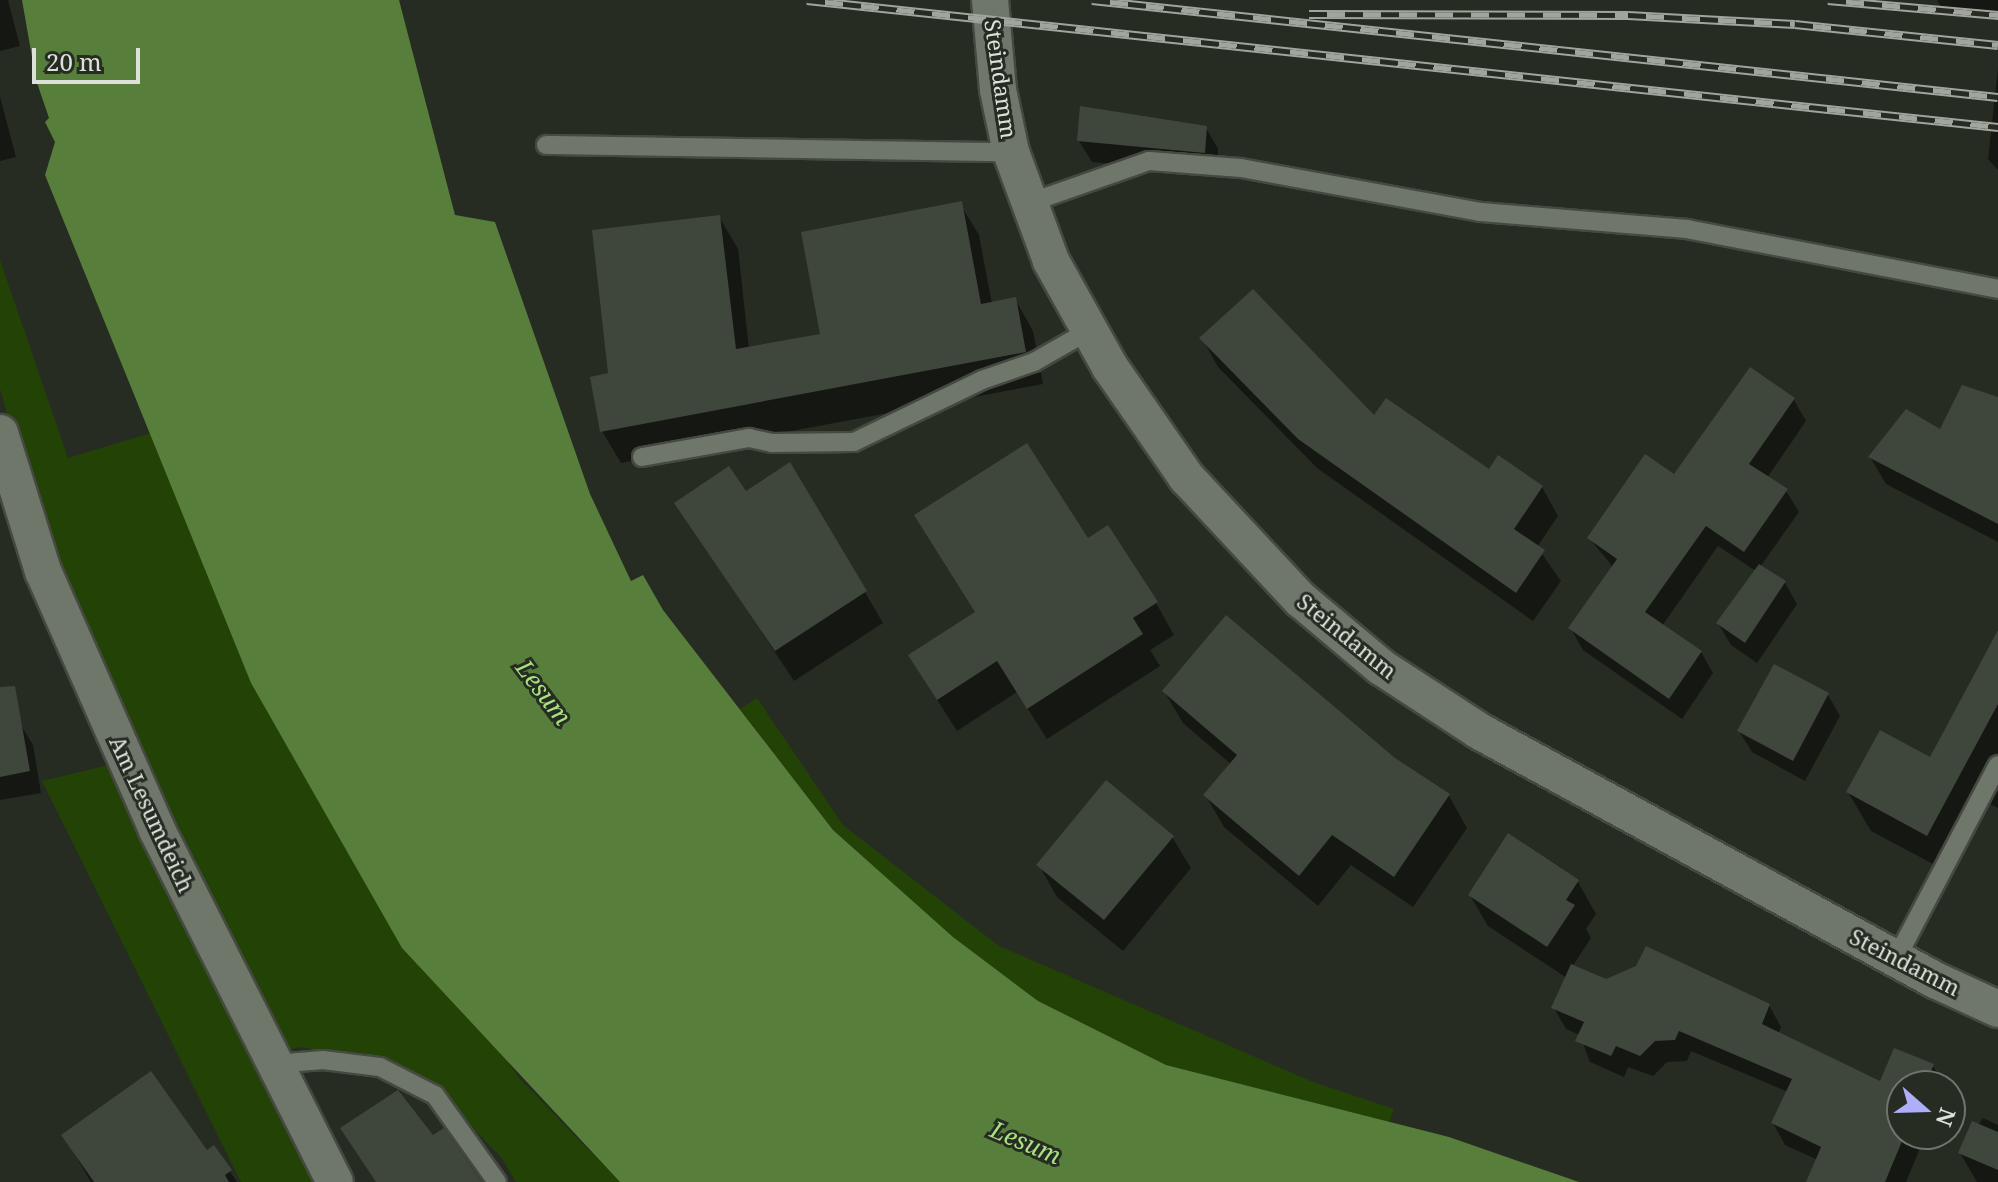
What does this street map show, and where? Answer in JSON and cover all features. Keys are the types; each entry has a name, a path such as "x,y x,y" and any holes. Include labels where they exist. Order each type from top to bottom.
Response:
{"street":[{"name":"Steindamm","path":"990,0 996,77 1011,152 1051,261 1090,330 1179,466 1228,526 1300,599 1381,667 1479,731 1896,959 1998,1009"},
{"name":"Am Lesumdeich","path":"0,433 43,571 157,830 335,1182"}],"lane":[{"path":"546,145 1011,152"},
{"path":"1029,203 1149,161 1226,167 1481,212 1687,229 1998,289"},
{"path":"642,457 749,438 772,443 854,442 982,380 1034,362 1090,330"},
{"path":"1896,959 1998,765"},
{"path":"275,1064 323,1060 380,1067 435,1095 497,1182"}],"shaded area":[{"path":"0,260 68,458 151,433 251,683 519,1078 620,1182 516,1182 501,1157 434,1089 380,1061 300,1047 257,1057 320,1182 241,1182 42,781 138,758 34,505 0,389"},
{"path":"757,698 843,825 999,946 1313,1082 1394,1109 1389,1122 1166,1065 1038,1001 953,937 833,830 740,709"}],"water":[{"name":"Lesum","path":"22,0 399,0 455,215 495,222 590,494 631,581 643,575 663,610 833,830 953,937 1038,1001 1166,1065 1449,1137 1579,1182 620,1182 402,948 251,683 45,175 55,142 45,122 49,118 36,80"}],"building":[{"path":"1080,106 1207,126 1205,153 1077,141"},
{"path":"962,201 981,304 1016,297 1026,352 600,432 590,377 608,373 592,230 720,215 736,349 820,334 801,232"},
{"path":"1253,289 1374,415 1386,398 1489,469 1498,455 1543,486 1514,529 1545,550 1516,593 1298,439 1199,338"},
{"path":"1750,367 1795,398 1749,464 1788,489 1744,552 1706,526 1645,612 1702,651 1669,699 1568,628 1617,559 1587,538 1645,454 1674,474"},
{"path":"1962,385 1998,397 1998,524 1868,457 1906,409 1940,429"},
{"path":"1027,443 1088,538 1108,525 1158,602 1133,618 1143,634 1027,709 997,661 937,700 908,655 975,612 914,515"},
{"path":"790,462 867,591 775,651 674,503 729,466 746,491"},
{"path":"1759,564 1786,581 1745,643 1716,623"},
{"path":"1226,615 1395,758 1450,794 1394,877 1332,835 1299,876 1203,795 1237,755 1162,691"},
{"path":"1998,630 1998,704 1927,836 1846,792 1880,730 1930,757"},
{"path":"1774,664 1829,693 1793,761 1737,731"},
{"path":"15,686 30,771 0,777 0,687"},
{"path":"1106,780 1174,836 1104,920 1036,865"},
{"path":"1508,833 1579,880 1566,900 1575,905 1547,947 1468,895"},
{"path":"1646,946 1770,1004 1762,1024 1880,1081 1894,1048 1934,1064 1932,1070 1886,1070 1886,1150 1898,1150 1885,1182 1806,1182 1821,1147 1771,1123 1792,1079 1679,1031 1675,1040 1655,1041 1640,1056 1616,1046 1611,1056 1575,1041 1584,1022 1551,1008 1571,964 1606,979 1636,966"},
{"path":"151,1071 207,1150 214,1145 232,1170 225,1175 229,1182 94,1182 61,1135"},
{"path":"398,1090 433,1135 444,1128 482,1182 376,1182 340,1128"},
{"path":"1972,1121 1998,1132 1998,1170 1958,1153 1966,1150 1966,1135"}],"railway":[{"path":"807,0 1998,127"},
{"path":"1092,0 1998,97"},
{"path":"1828,0 1998,15"},
{"path":"1309,14 1628,15 1795,24 1998,45"}]}
